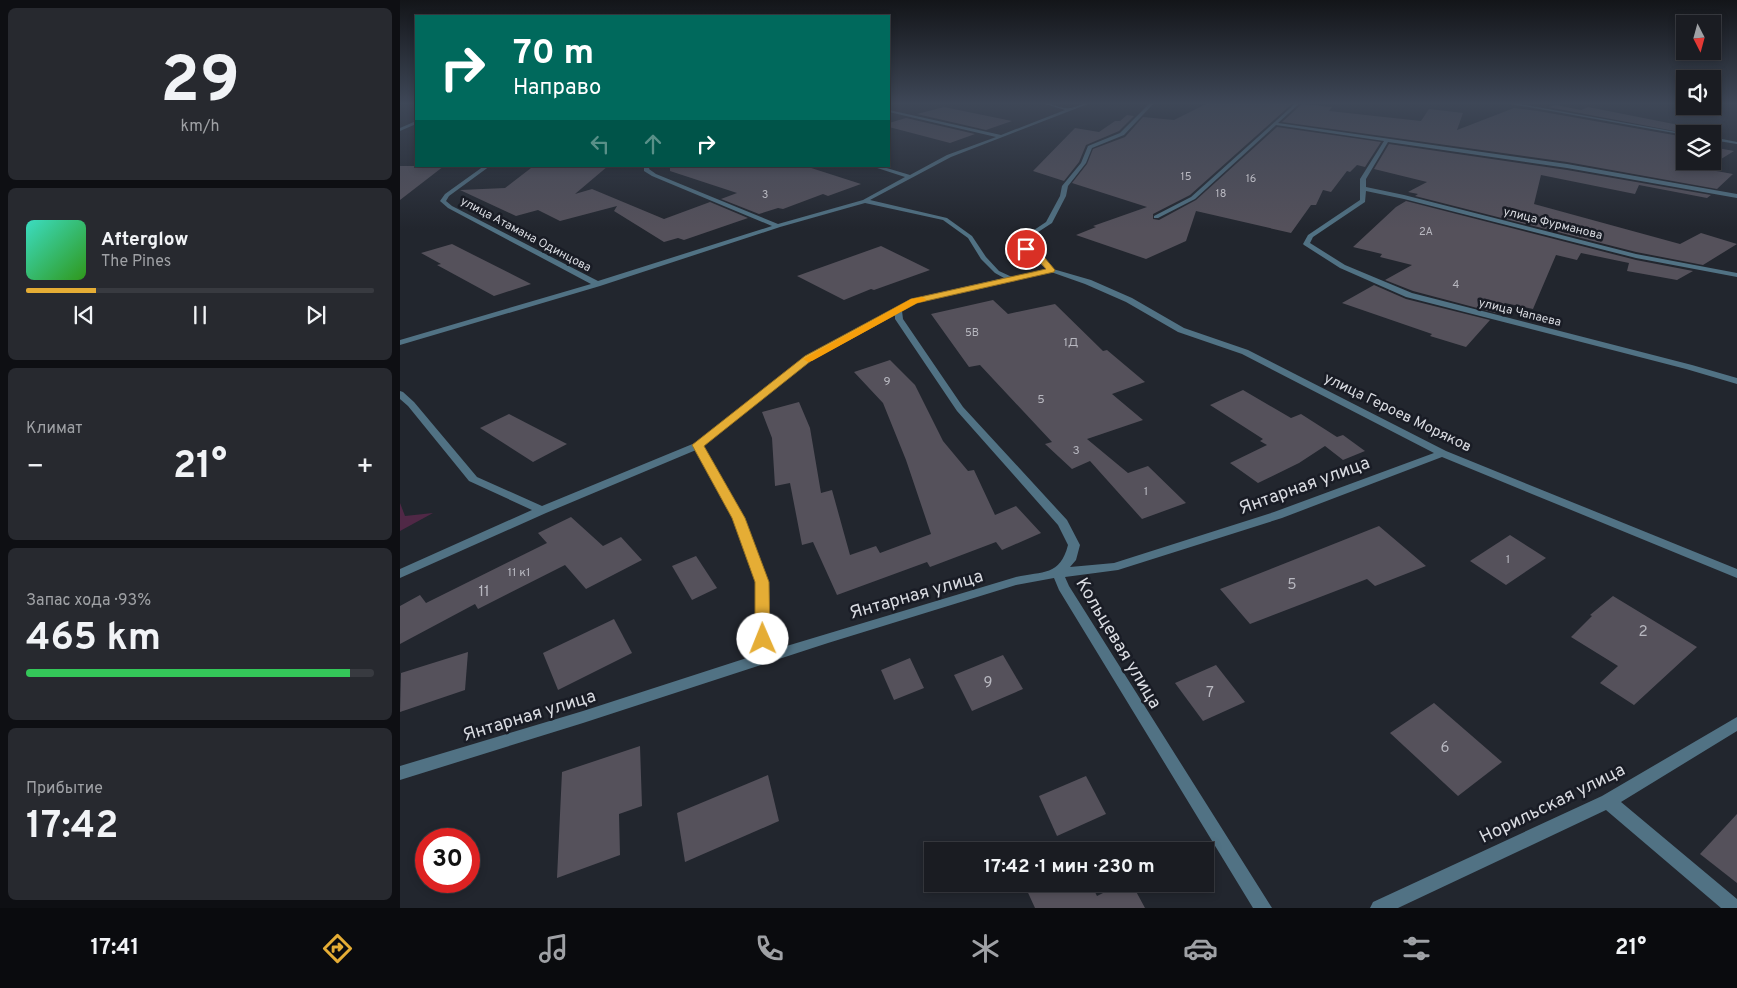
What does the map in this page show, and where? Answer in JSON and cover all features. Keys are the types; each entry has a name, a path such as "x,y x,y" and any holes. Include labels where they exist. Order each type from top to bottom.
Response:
{"street":[{"path":"400,343 865,201 949,156 979,144"},
{"path":"400,574 542,510 698,445 809,358 914,301 1051,270 1041,259 1029,254 1026,249 1028,240 1033,233 1049,223 1063,196 1064,186 1083,163 1090,147 1096,144"},
{"path":"1156,217 1193,198 1253,144"},
{"path":"1365,189 1363,179 1384,144"},
{"path":"1417,144 1567,166 1737,196"},
{"name":"улица Атамана Одинцова","path":"487,167 447,195 443,201 450,207 597,284"},
{"path":"647,167 646,170 654,175 778,226"},
{"path":"876,167 911,177"},
{"name":"улица Чапаева","path":"1365,189 1364,201 1310,236 1306,244 1334,262 1365,278 1409,295 1737,381"},
{"name":"улица Фурманова","path":"1365,189 1404,197 1636,256 1737,275"},
{"path":"865,201 944,219 970,236 983,258 997,272 1011,279"},
{"name":"улица Героев Моряков","path":"1051,270 1088,282 1129,300 1180,330 1245,352 1442,453 1737,574"},
{"name":"Кольцевая улица","path":"898,310 899,319 960,409 1063,523 1074,545 1070,560 1058,573 1062,587 1263,908"},
{"path":"400,394 411,404 473,479 542,510"},
{"path":"698,445 738,518 762,582 763,658"},
{"name":"Янтарная улица","path":"400,773 583,717 763,658 1016,581 1058,573 1114,567 1278,515 1442,453"},
{"name":"Норильская улица","path":"1380,908 1608,801 1737,723"},
{"path":"1608,801 1734,908"}],"shaded area":[{"path":"400,503 405,516 433,513 400,531"}],"building":[{"path":"1059,144 1087,144 1079,162 1064,181 1033,171"},
{"path":"1105,144 1247,144 1190,195 1153,214 1153,219 1159,220 1196,200 1258,144 1379,144 1365,167 1357,165 1350,172 1347,171 1331,192 1323,190 1316,205 1311,205 1291,233 1196,211 1186,241 1146,259 1076,235 1096,227 1093,226 1147,207 1072,183 1087,164 1093,149"},
{"path":"1389,144 1392,144 1567,170 1711,195 1707,198 1639,185 1635,194 1541,175 1534,204 1680,244 1701,233 1737,244 1703,265 1636,252 1415,196 1418,194 1408,192 1427,182 1374,169"},
{"path":"1441,144 1676,144 1676,170 1711,170 1733,174 1717,189 1567,162"},
{"path":"1721,149 1734,151 1721,159"},
{"path":"400,166 443,167 400,200"},
{"path":"607,167 575,194 592,189 664,219 710,202 748,218 684,240 678,238 664,242 614,211 617,206 560,221 538,210 516,216 460,190 505,188 531,168"},
{"path":"670,167 808,167 861,184 828,196 823,194 783,209 778,208 759,214 721,199 737,193 670,171"},
{"path":"1406,201 1636,260 1693,271 1677,280 1627,271 1629,263 1581,253 1577,260 1556,255 1533,309 1505,303 1496,313 1413,291 1385,280 1412,265 1380,257 1382,254 1353,247 1396,207"},
{"path":"452,244 531,284 494,296 437,265 441,264 421,253"},
{"path":"881,246 930,270 844,300 797,276"},
{"path":"1374,285 1406,299 1490,320 1466,347 1430,336 1432,334 1342,303"},
{"path":"993,300 1008,314 1055,304 1103,351 1107,350 1145,382 1112,394 1143,420 1087,439 1128,473 1148,466 1186,503 1142,519 1090,461 1072,469 1045,444 1052,442 980,365 969,367 931,314"},
{"path":"890,360 915,385 943,441 968,471 974,470 995,515 1016,506 1041,533 1002,550 996,542 930,567 927,562 837,595 813,542 802,545 790,483 775,486 772,438 762,412 799,402 810,428 821,493 832,490 850,555 876,546 880,553 931,534 906,460 883,403 854,372"},
{"path":"1243,390 1291,418 1301,414 1337,437 1343,435 1365,451 1343,460 1325,446 1299,463 1258,483 1230,463 1267,445 1260,441 1263,439 1210,405"},
{"path":"509,414 567,444 533,462 480,428"},
{"path":"571,517 603,546 621,537 642,560 586,589 565,565 478,609 475,604 400,644 400,606 420,595 426,603 547,543 538,533"},
{"path":"1379,526 1426,566 1375,586 1367,579 1250,624 1220,589"},
{"path":"1510,535 1546,558 1506,585 1470,561"},
{"path":"696,556 717,588 692,600 672,566"},
{"path":"1613,596 1697,647 1634,705 1600,683 1618,666 1571,637 1592,616 1590,615"},
{"path":"614,619 632,653 558,690 543,653"},
{"path":"468,652 465,690 400,712 401,673"},
{"path":"1003,655 1023,689 972,711 954,675"},
{"path":"910,658 924,688 894,700 881,670"},
{"path":"1216,665 1245,702 1203,721 1175,683"},
{"path":"1434,703 1502,762 1458,796 1390,733"},
{"path":"640,746 642,806 619,814 620,855 557,878 562,772"},
{"path":"768,775 779,821 685,862 677,813"},
{"path":"1086,776 1106,814 1057,836 1039,796"},
{"path":"1737,814 1737,883 1700,854"},
{"path":"1028,892 1095,892 1097,896 1105,892 1136,892 1145,908 1035,908"}],"slow traffic":[{"path":"808,359 914,301 922,299"}],"route":[{"path":"763,639 762,582 738,518 698,445 809,358 914,301 1051,270 1041,259 1029,254 1026,249"}]}
